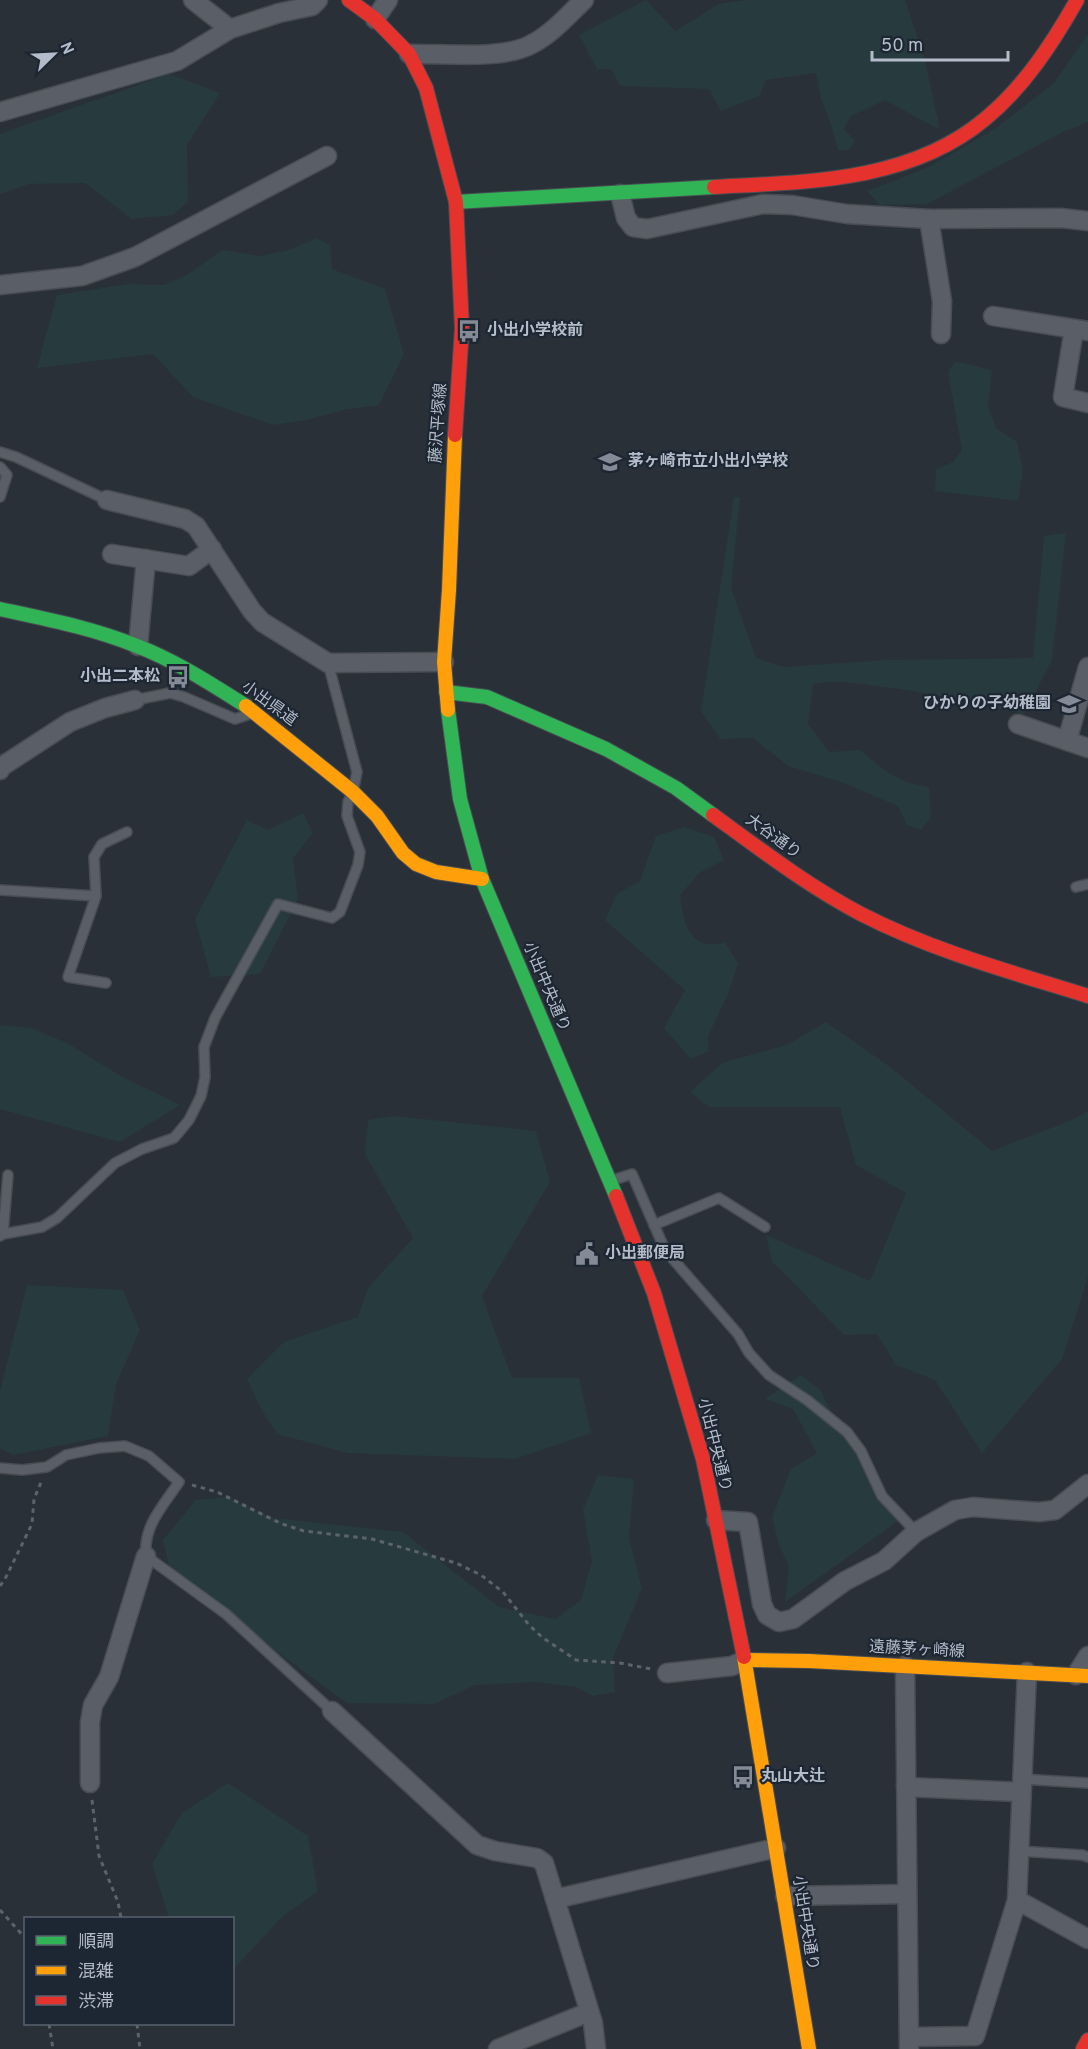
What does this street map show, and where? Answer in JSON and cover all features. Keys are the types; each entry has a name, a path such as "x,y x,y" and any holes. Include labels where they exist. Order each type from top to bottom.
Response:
{"main road":[{"name":"藤沢平塚線","path":"349,0 375,19 409,54 426,88 456,202 462,328 453,461 444,662 460,799 482,879"},
{"path":"456,202 620,194 824,180 869,173 901,164 967,132 995,110 1040,60 1077,0"},
{"name":"小出県道","path":"0,609 88,629 138,646 201,677 255,712 354,792 383,824 403,853 416,864 436,872 482,879"},
{"name":"大谷通り","path":"446,692 487,697 627,760 676,788 788,869 862,914 957,956 1088,996"},
{"name":"小出中央通り","path":"482,879 610,1181 654,1293 703,1459 745,1660 809,2049"},
{"name":"遠藤茅ヶ崎線","path":"745,1660 808,1660 1082,1676"},
{"path":"1083,2049 1088,2040"}],"street":[{"path":"193,0 230,29"},
{"path":"0,112 177,61 230,29 279,13 312,6 318,0"},
{"path":"375,19 387,0"},
{"path":"409,54 506,53 531,45 552,30 584,0"},
{"path":"0,285 82,276 135,256 327,156"},
{"path":"620,194 626,219 633,227 647,229 763,204 792,205 847,214 929,219 1061,218 1088,221"},
{"path":"929,219 942,301 940,334"},
{"path":"993,316 1081,330 1064,397 1088,403"},
{"path":"107,500 185,519 196,526 252,611 262,622 328,663 444,662"},
{"path":"112,554 189,566 212,549"},
{"path":"138,646 146,559"},
{"path":"1067,741 1088,667"},
{"path":"0,768 70,722 105,708 135,700"},
{"path":"1018,724 1088,748"},
{"path":"716,1520 748,1522 762,1604 767,1615 779,1622 793,1619 845,1581 884,1562 916,1532 955,1510 973,1507 1039,1512 1055,1510 1088,1484"},
{"path":"90,1784 90,1722 93,1705 109,1677 146,1556"},
{"path":"1082,1676 1088,1656"},
{"path":"667,1673 732,1666 745,1660"},
{"path":"905,1666 909,2043 975,2036 1017,1900 1027,1672"},
{"path":"332,1711 477,1845 495,1851 537,1858 544,1863 590,2012 596,2049"},
{"path":"906,1788 1021,1786"},
{"path":"555,1899 776,1848"},
{"path":"784,1896 907,1894"},
{"path":"1017,1900 1088,1939"},
{"path":"498,2049 590,2012"}],"lane":[{"path":"0,452 16,457 107,500"},
{"path":"0,467 7,474 0,497"},
{"path":"8,1175 1,1235 42,1227 57,1218 115,1163 142,1149 174,1138 189,1120 201,1096 205,1077 204,1047 215,1018 278,904 332,918 340,912 358,865 360,852 347,816 348,802 354,792 357,772 328,663"},
{"path":"135,700 170,693 235,719 255,712"},
{"path":"106,983 68,977 96,896 94,857 102,844 127,832"},
{"path":"1076,887 1088,884"},
{"path":"0,891 96,896"},
{"path":"610,1181 632,1174 665,1250 738,1334 749,1353 769,1375 807,1400 847,1432 861,1450 882,1496 916,1532"},
{"path":"654,1225 719,1198 765,1227"},
{"path":"0,1468 22,1470 47,1467 66,1455 99,1448 125,1446 149,1456 179,1482 149,1526 145,1544 146,1556 226,1614 332,1711"},
{"path":"1021,1786 1088,1783"},
{"path":"1019,1851 1088,1857"}],"path":[{"path":"0,1586 32,1524 34,1499 47,1467"},
{"path":"179,1482 218,1492 282,1524 304,1531 372,1539 456,1563 481,1575 503,1592 529,1625 543,1638 576,1660 620,1663 667,1673"},
{"path":"90,1784 99,1856 118,1902 121,1917"},
{"path":"0,1910 24,1937"},
{"path":"49,2025 54,2049"},
{"path":"137,2025 140,2049"}],"green space":[{"path":"646,0 675,31 719,4 745,0 905,0 925,60 940,130 885,100 851,116 844,129 855,141 849,150 838,150 821,99 816,73 766,80 759,96 721,111 709,89 620,86 611,69 597,69 579,35"},
{"path":"1088,34 1088,122 1063,132 927,204 880,205 867,191 927,168 996,128 1054,83"},
{"path":"169,74 220,93 187,145 188,201 173,215 132,219 85,183 29,184 0,194 0,134"},
{"path":"317,238 330,245 332,269 385,289 404,354 379,405 273,425 193,397 153,354 37,368 57,295 129,284 164,285 185,276 223,250 260,256 289,250"},
{"path":"955,361 992,370 988,406 996,428 1017,442 1023,469 1018,501 935,491 936,469 953,462 962,450 948,372"},
{"path":"734,497 740,497 731,588 756,658 784,667 887,660 1033,658 1044,536 1066,533 1052,660 1024,714 896,688 845,682 813,684 808,724 829,752 860,750 899,779 929,787 931,817 921,830 907,825 898,806 841,782 788,766 753,738 720,739 701,711"},
{"path":"303,813 313,833 293,858 298,899 260,974 211,977 195,919 247,820 268,830"},
{"path":"684,827 714,837 724,860 699,873 680,895 686,925 690,933 703,943 725,942 738,964 728,994 708,1036 709,1051 691,1059 664,1028 685,990 605,920 617,894 640,881 656,836"},
{"path":"826,1022 889,1066 992,1151 1074,1119 1088,1111 1088,1277 1062,1359 982,1453 935,1380 896,1365 877,1334 844,1335 772,1261 766,1235 870,1281 906,1193 856,1165 840,1107 709,1107 690,1092 722,1063 787,1045"},
{"path":"0,1025 31,1028 67,1043 121,1076 180,1105 120,1142 0,1109"},
{"path":"395,1116 536,1131 550,1182 482,1296 512,1378 579,1378 591,1433 515,1459 348,1453 277,1434 260,1407 247,1379 284,1342 358,1317 368,1288 413,1238 365,1154 368,1120"},
{"path":"27,1285 123,1290 140,1330 116,1384 108,1436 13,1455 0,1448 0,1391"},
{"path":"801,1375 820,1390 845,1437 863,1461 880,1500 898,1521 785,1602 789,1566 779,1545 772,1517 791,1469 817,1453 793,1409 765,1399"},
{"path":"598,1475 634,1479 629,1538 642,1588 613,1658 615,1692 593,1696 576,1687 536,1682 475,1685 434,1704 347,1703 171,1574 163,1540 196,1500 228,1497 273,1518 403,1532 499,1607 555,1619 581,1600 592,1561 583,1510"},
{"path":"228,1783 308,1836 318,1891 282,1917 234,1969 234,1917 169,1917 152,1864 182,1813"}],"traffic: fast":[{"path":"456,202 714,187"},
{"path":"0,609 86,629 137,646 179,666 246,706"},
{"path":"446,692 487,697 606,749 676,788 713,815"},
{"path":"448,710 460,799 482,879 616,1196"}],"traffic: slow":[{"path":"448,710 444,662 455,435"},
{"path":"246,706 353,792 377,816 403,853 416,864 436,872 482,879"},
{"path":"744,1657 809,2049"},
{"path":"745,1660 809,1661 1088,1676"}],"traffic: jam":[{"path":"349,0 375,19 409,54 426,88 456,202 462,328 455,435"},
{"path":"714,187 785,183 856,175 924,156 956,140 999,107 1025,79 1058,33 1077,0"},
{"path":"713,815 822,892 861,914 916,939 973,960 1088,996"},
{"path":"616,1196 654,1293 703,1459 744,1657"},
{"path":"1083,2049 1088,2040"}],"place":[{"name":"小出小学校前","path":"469,331"},
{"name":"茅ヶ崎市立小出小学校","path":"610,462"},
{"name":"小出二本松","path":"178,677"},
{"name":"ひかりの子幼稚園","path":"1069,704"},
{"name":"小出郵便局","path":"587,1254"},
{"name":"丸山大辻","path":"743,1777"}]}
